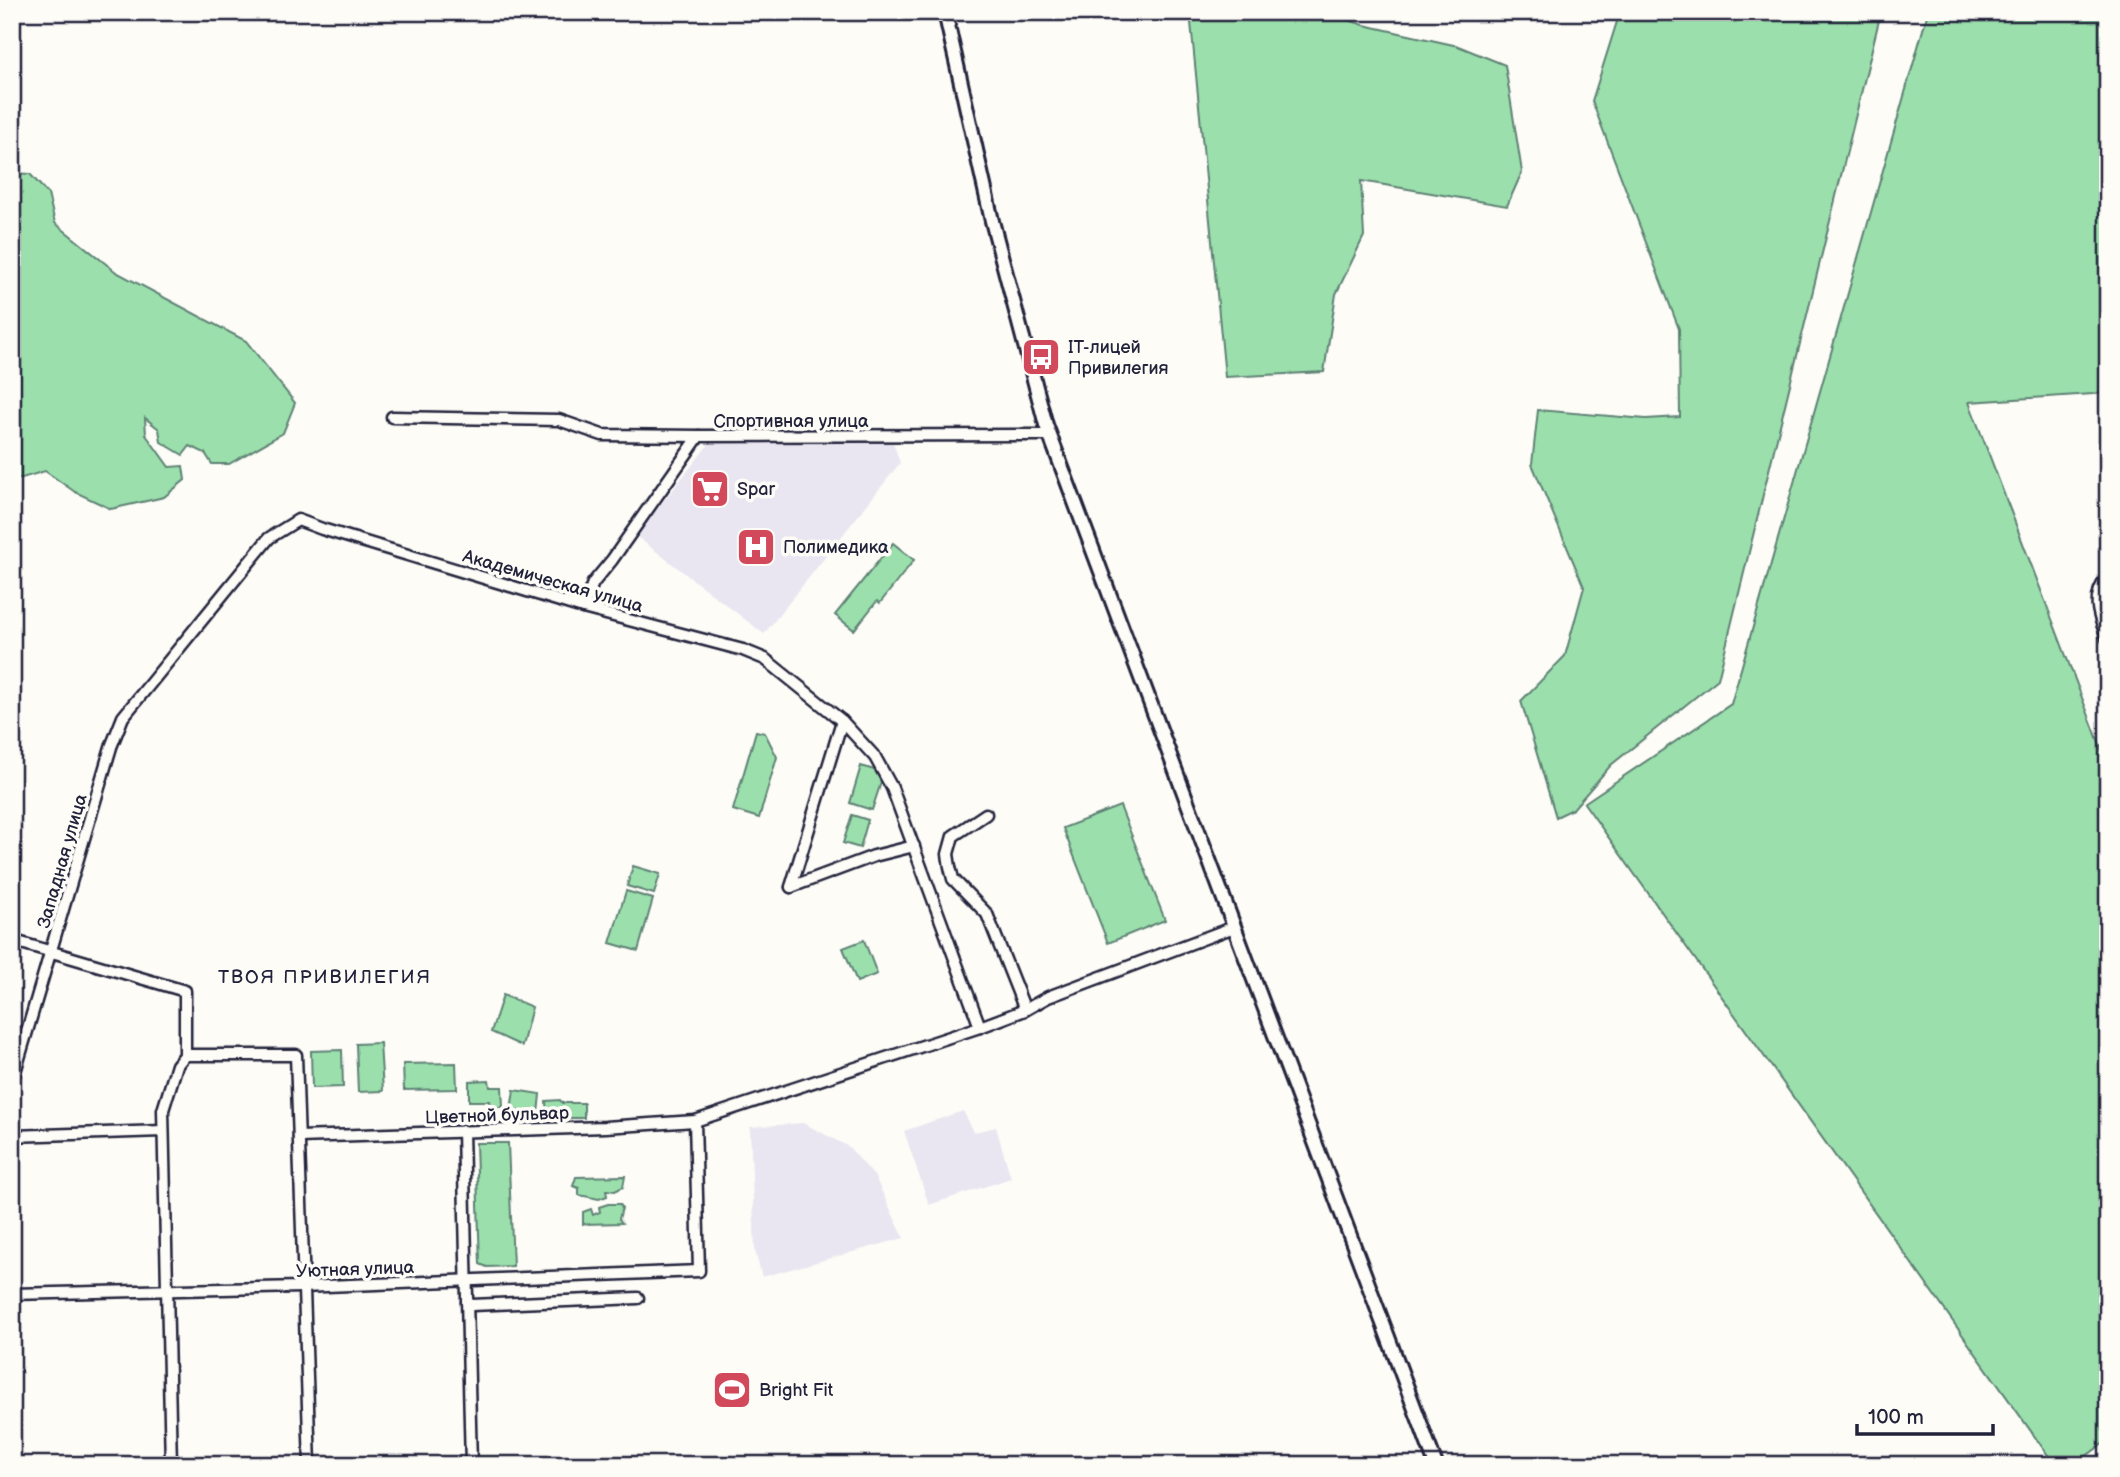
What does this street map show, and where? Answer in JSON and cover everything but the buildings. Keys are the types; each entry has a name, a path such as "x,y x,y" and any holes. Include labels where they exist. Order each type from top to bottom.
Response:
{"street":[{"path":"945,12 1017,320 1049,435 1436,1465"},
{"path":"392,417 559,420 602,435 699,436"},
{"name":"Спортивная улица","path":"583,608 593,583 699,436 1049,435"},
{"name":"Академическая улица","path":"143,696 269,538 298,520 583,608 754,653 792,679 842,721 875,757 892,789 980,1027"},
{"path":"2108,576 2099,589 2096,602 2108,640"},
{"name":"Западная улица","path":"12,1083 111,747 123,717 143,696"},
{"path":"842,721 791,887 874,856 914,846"},
{"path":"986,814 953,836 948,854 953,879 987,914 1025,1010"},
{"name":"Цветной бульвар","path":"299,1137 605,1127 695,1121 980,1027 1025,1010 1048,997 1234,927"},
{"path":"18,942 185,990 185,1055 177,1065 163,1110 171,1465"},
{"path":"185,1055 296,1055 310,1465"},
{"name":"Уютная улица","path":"12,1294 302,1287 699,1271 695,1121"},
{"path":"12,1136 163,1131"},
{"path":"463,1131 471,1465"},
{"path":"12,1294 12,1316"},
{"path":"467,1302 472,1305 638,1298"}],"shaded area":[{"path":"712,440 893,442 900,463 764,634 636,536"},
{"path":"963,1111 974,1132 996,1127 1011,1178 929,1205 904,1131"},
{"path":"803,1123 849,1147 875,1177 904,1238 762,1277 755,1251 750,1127"}],"green space":[{"path":"1190,12 1323,12 1364,25 1458,46 1505,65 1522,172 1507,206 1361,181 1364,236 1336,294 1324,372 1225,377"},
{"path":"1620,12 1881,12 1718,679 1611,765 1573,809 1556,817 1521,701 1565,656 1584,587 1532,464 1538,410 1646,419 1680,417 1679,329 1592,101"},
{"path":"1928,12 2108,12 2108,393 1969,402 2108,766 2108,1440 2074,1465 2055,1465 1584,803 1731,704"},
{"path":"12,173 30,174 48,194 55,223 116,272 246,341 295,403 283,433 229,464 212,464 205,453 190,446 183,455 161,442 159,429 145,418 146,435 169,467 183,466 185,480 164,497 111,509 75,492 45,471 12,481"},
{"path":"893,543 914,560 880,603 877,601 854,630 835,615"},
{"path":"756,731 765,733 777,757 759,818 733,810"},
{"path":"861,766 884,773 872,810 850,803"},
{"path":"1120,806 1165,920 1108,943 1063,828"},
{"path":"852,815 868,820 860,848 843,843"},
{"path":"633,866 660,874 654,894 627,886"},
{"path":"626,891 653,899 638,951 610,943"},
{"path":"864,940 877,974 857,982 843,948"},
{"path":"503,995 532,1007 522,1046 491,1032"},
{"path":"380,1043 383,1091 358,1092 356,1044"},
{"path":"342,1050 343,1087 312,1088 311,1051"},
{"path":"456,1063 457,1089 404,1090 403,1064"},
{"path":"489,1080 490,1087 502,1087 503,1107 490,1107 489,1101 469,1101 469,1081"},
{"path":"514,1090 540,1094 538,1114 511,1110"},
{"path":"560,1100 562,1103 584,1103 584,1118 547,1118 546,1101"},
{"path":"476,1143 508,1143 513,1266 487,1267 480,1264"},
{"path":"625,1176 623,1187 615,1191 606,1190 607,1196 599,1199 579,1195 579,1188 573,1186 576,1177"},
{"path":"620,1204 622,1208 619,1219 622,1223 583,1224 583,1212 591,1209 593,1215 600,1212 599,1207"}],"place":[{"name":"IT-лицей Привилегия","path":"1041,357"},
{"name":"Spar","path":"710,489"},
{"name":"Полимедика","path":"756,547"},
{"name":"Bright Fit","path":"732,1390"}],"district":[{"name":"ТВОЯ ПРИВИЛЕГИЯ","path":"325,976"}]}
